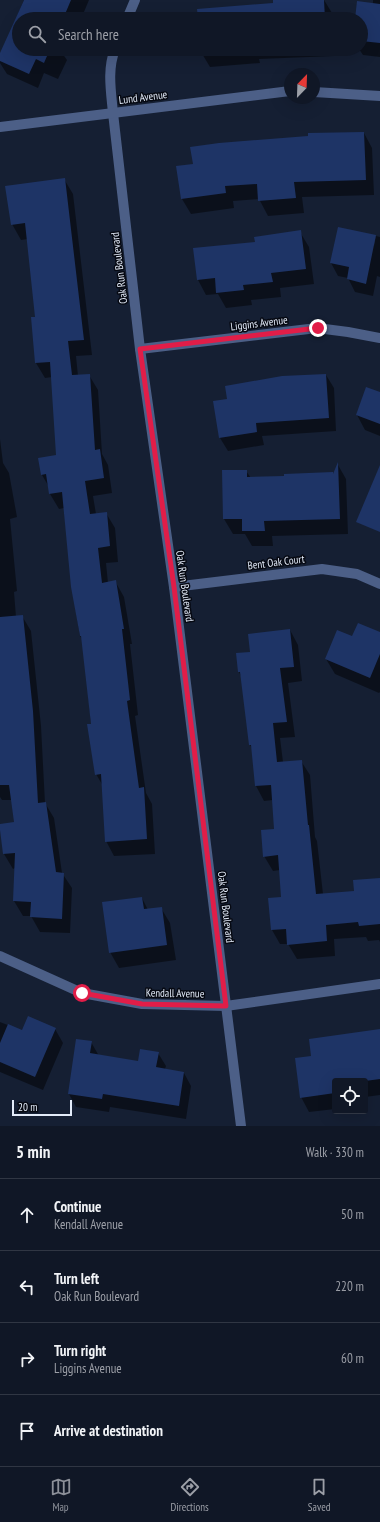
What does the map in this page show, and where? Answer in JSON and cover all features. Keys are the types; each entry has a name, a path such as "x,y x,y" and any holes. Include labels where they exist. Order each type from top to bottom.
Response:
{"street":[{"path":"130,12 136,0"},
{"name":"Oak Run Boulevard","path":"112,56 110,77 113,113 140,349 174,587 241,1126"},
{"name":"Lund Avenue","path":"0,127 284,92"},
{"path":"320,92 380,96"},
{"name":"Liggins Avenue","path":"140,349 318,328 380,338"},
{"name":"Bent Oak Court","path":"174,587 322,569 357,574 380,584"},
{"name":"Kendall Avenue","path":"0,956 82,993 142,1004 226,1006 380,984"}],"building":[{"path":"24,0 71,0 66,12 19,12"},
{"path":"273,0 324,0 325,12 197,12 197,9 273,3"},
{"path":"357,1 380,4 380,43 368,42 368,12 356,12"},
{"path":"12,26 12,56 47,56 44,63 36,59 29,74 0,61 0,53"},
{"path":"364,132 366,180 294,182 296,198 258,201 257,184 225,186 226,193 181,199 176,166 193,164 190,147 219,143 308,136 308,133"},
{"path":"65,178 84,340 68,341 72,375 90,374 95,450 100,449 104,478 85,481 90,514 107,512 110,546 98,548 102,583 116,580 124,629 122,629 130,700 127,701 139,788 144,787 147,839 105,842 101,774 95,775 87,724 91,724 81,636 71,587 62,492 49,494 46,474 41,475 38,458 56,455 50,362 35,363 31,317 35,317 25,223 11,225 5,186"},
{"path":"338,227 376,235 366,284 347,279 349,267 330,263"},
{"path":"301,230 306,269 271,273 273,282 243,285 244,290 216,293 215,278 197,280 193,248 255,242 254,237"},
{"path":"326,374 329,418 256,423 257,432 219,438 213,401 227,399 225,386 282,376"},
{"path":"366,387 380,392 380,424 356,415"},
{"path":"338,462 340,519 264,521 265,531 242,531 242,519 223,519 222,470 247,470 247,477 333,472 333,474"},
{"path":"380,465 380,532 356,522"},
{"path":"23,615 33,711 38,803 46,802 56,872 64,873 62,919 30,917 31,902 13,901 15,853 3,854 0,824 14,822 9,785 0,785 0,617"},
{"path":"358,623 380,632 380,654 370,678 325,659 337,630 352,636"},
{"path":"290,629 294,667 280,668 287,722 273,723 277,762 302,760 316,894 354,891 353,880 380,878 380,924 359,926 358,922 326,925 327,941 287,945 286,929 271,930 268,898 281,897 278,855 263,857 261,830 274,829 271,785 255,786 251,745 249,745 240,672 238,672 236,653 250,652 248,634"},
{"path":"142,897 144,909 162,907 167,945 109,953 102,902"},
{"path":"28,1016 56,1028 35,1077 0,1062 0,1043 8,1024 22,1030"},
{"path":"380,1029 380,1079 368,1081 368,1078 332,1078 332,1093 300,1098 295,1058 311,1056 309,1039"},
{"path":"76,1039 92,1041 90,1053 138,1061 140,1049 159,1052 156,1067 184,1072 179,1106 103,1094 102,1099 68,1094"}],"route":[{"path":"82,993 142,1004 226,1006 174,587 140,349 318,328"}]}
